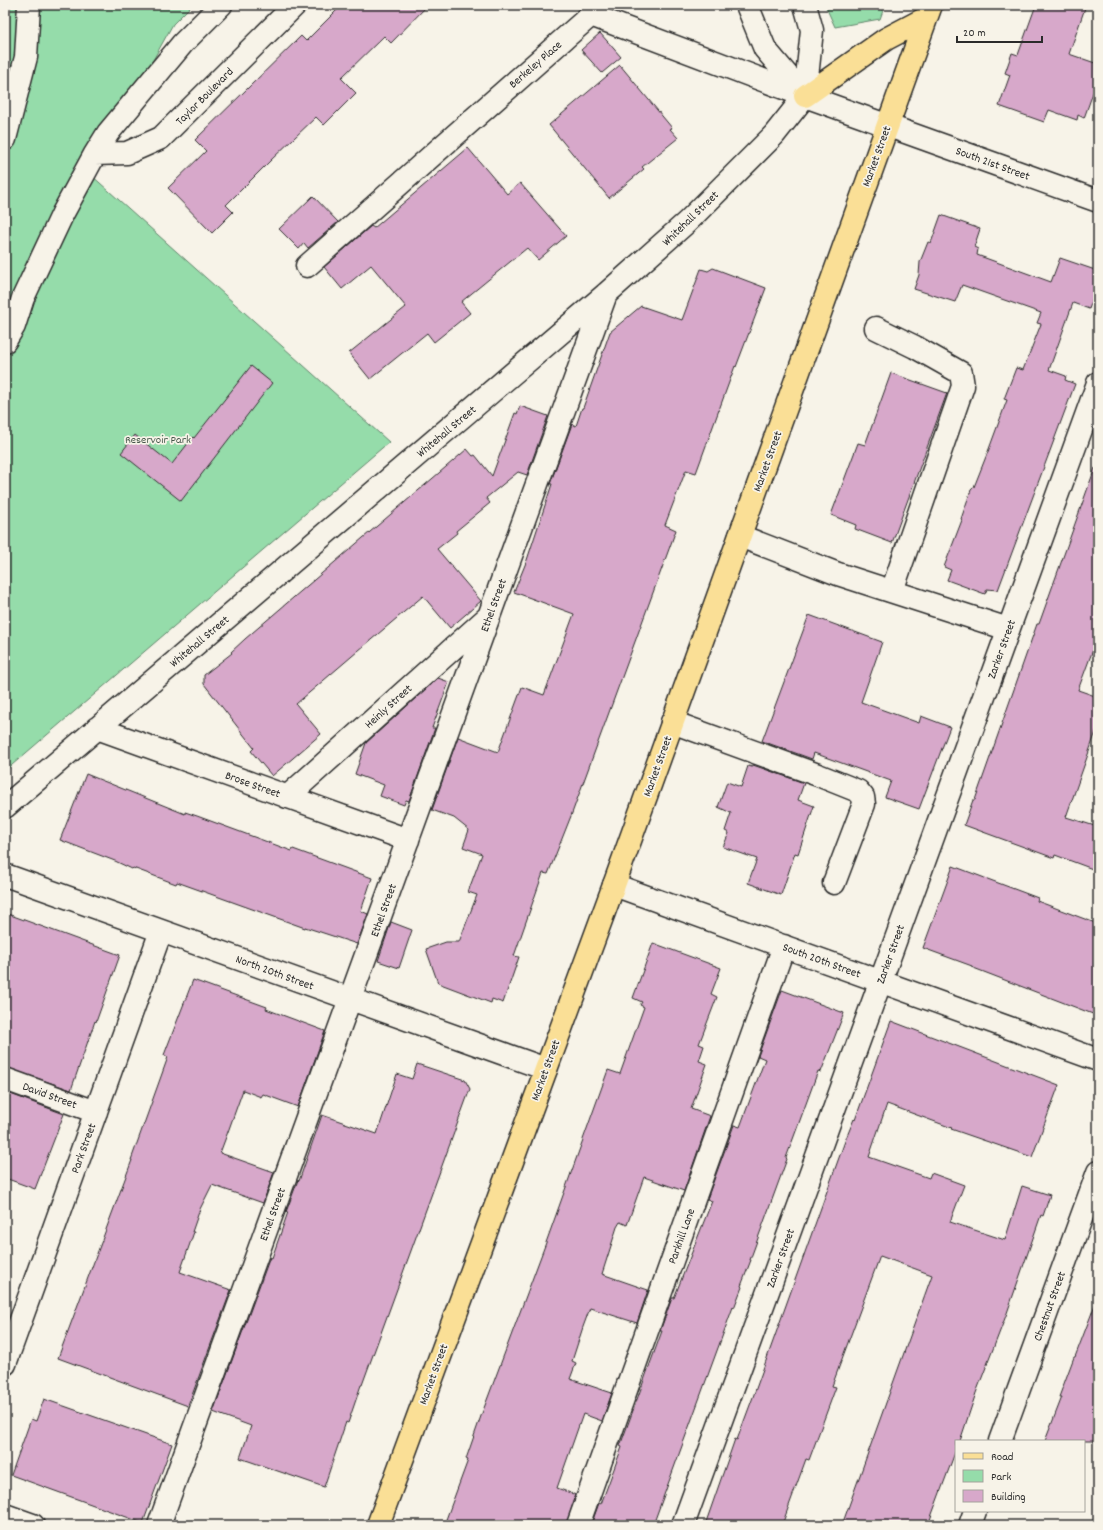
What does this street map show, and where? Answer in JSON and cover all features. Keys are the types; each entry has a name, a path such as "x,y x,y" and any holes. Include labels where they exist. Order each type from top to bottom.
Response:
{"main road":[{"path":"805,96 928,11"},
{"name":"Market Street","path":"378,1525 614,885 928,11"}],"street":[{"path":"5,139 26,57 29,5"},
{"path":"5,341 14,326 23,298 60,220 95,154 108,133 183,43 221,5"},
{"name":"Taylor Boulevard","path":"95,154 128,153 161,138 295,5"},
{"path":"747,5 765,49 805,96 888,125"},
{"path":"805,5 812,30 805,96"},
{"name":"Berkeley Place","path":"307,266 591,15 805,96"},
{"name":"Whitehall Street","path":"5,807 606,294 687,222 774,135 805,96"},
{"name":"South 21st Street","path":"888,125 1098,201"},
{"name":"Ethel Street","path":"160,1525 606,294"},
{"path":"876,328 915,347 961,373 963,386 892,591"},
{"name":"Zarker Street","path":"683,1525 1098,383"},
{"path":"740,536 838,574 1008,629"},
{"name":"Heinly Street","path":"287,797 490,616"},
{"path":"672,722 818,775 858,792 863,797 864,804 834,883"},
{"name":"Brose Street","path":"97,728 408,840"},
{"name":"North 20th Street","path":"5,875 546,1068"},
{"name":"South 20th Street","path":"614,885 1098,1060"},
{"name":"Park Street","path":"5,1364 161,931"},
{"name":"Parkhill Lane","path":"578,1525 784,946"},
{"name":"David Street","path":"5,1079 96,1112"},
{"name":"Chestnut Street","path":"1000,1440 1098,1172"},
{"path":"970,1525 975,1512"},
{"path":"5,1515 33,1525"}],"green space":[{"name":"Reservoir Park","path":"5,5 192,5 173,24 90,174 389,442 5,771"},
{"path":"825,5 885,5 880,19 835,27"}],"building":[{"path":"342,5 428,5 391,43 384,36 341,78 356,93 324,125 316,117 271,160 226,205 233,212 212,233 168,188 206,151 195,140 301,36 306,41"},
{"path":"1036,5 1086,5 1069,54 1098,64 1098,79 1084,118 1078,115 1077,120 1049,110 1044,122 999,106 1010,75 1005,73 1012,53 1018,55"},
{"path":"600,33 621,57 602,73 581,50"},
{"path":"620,65 672,128 670,129 678,138 642,167 644,169 609,198 549,125"},
{"path":"468,148 507,194 520,183 566,236 538,260 527,248 461,302 470,313 434,342 427,333 370,379 349,353 406,307 371,265 342,289 324,267 371,226 374,228"},
{"path":"313,196 338,222 308,248 304,243 299,249 279,229"},
{"path":"941,215 980,229 974,247 978,249 977,255 1051,282 1060,258 1098,271 1098,284 1089,309 1073,303 1049,370 1066,376 1065,380 1075,384 998,590 987,589 985,594 947,580 951,570 944,567 962,520 961,519 971,490 974,487 1007,400 1004,399 1016,368 1023,370 1041,324 1037,323 1041,313 962,285 955,302 914,289 919,275 920,262 928,242 931,243"},
{"path":"713,268 766,288 736,367 735,366 696,473 686,470 665,525 676,530 571,816 548,874 543,873 514,956 519,957 503,1003 492,999 491,1003 438,983 426,949 446,942 459,942 477,895 468,892 482,854 463,847 469,830 454,818 432,810 458,737 498,752 522,687 544,695 574,614 514,592 527,560 552,484 550,484 572,424 576,426 610,332 641,306 682,320 701,269 708,271"},
{"path":"251,366 272,383 181,501 121,453 135,435 172,464"},
{"path":"891,373 947,393 892,543 855,529 856,525 831,515 858,443 865,445"},
{"path":"520,406 548,416 527,475 518,472 486,498 490,503 437,549 481,601 450,628 423,596 296,704 321,734 272,776 251,751 254,748 204,684 204,675 232,653 231,652 245,639 467,449 473,456 475,455 492,476 515,413 517,414"},
{"path":"1095,468 1098,468 1098,636 1078,690 1098,697 1098,726 1066,817 1098,827 1098,871 1055,855 1054,858 964,825 973,800 975,800 1037,624 1039,624"},
{"path":"809,615 882,642 861,702 919,723 921,716 950,727 919,809 885,797 891,781 814,753 812,759 762,741"},
{"path":"438,678 449,682 432,728 435,728 409,801 406,800 404,805 380,796 384,785 355,774 366,743"},
{"path":"753,765 804,783 798,800 814,806 798,854 795,853 781,895 748,883 757,859 723,847 729,833 725,831 731,813 718,807 727,782 741,787 748,766 752,767"},
{"path":"86,774 185,814 185,812 372,878 361,911 368,914 357,944 305,928 177,882 176,884 133,868 132,869 60,840"},
{"path":"953,866 1038,898 1037,901 1098,924 1098,1016 923,948"},
{"path":"5,913 120,955 71,1090 5,1067"},
{"path":"391,922 412,930 399,968 378,961"},
{"path":"653,943 721,968 711,994 717,997 699,1044 704,1046 699,1061 707,1064 691,1109 710,1116 684,1191 644,1177 627,1225 620,1222 617,1227 602,1274 648,1290 637,1323 590,1308 583,1327 572,1361 576,1363 570,1379 612,1393 602,1421 583,1414 557,1488 576,1495 566,1525 444,1525 468,1460 466,1459 481,1416 547,1240 608,1070 620,1074 644,1007 640,1005 642,1002 633,998"},
{"path":"193,980 267,1007 266,1009 325,1031 298,1107 263,1094 261,1097 243,1090 220,1153 274,1172 263,1203 212,1185 200,1209 192,1232 194,1232 180,1272 231,1290 188,1406 58,1358 132,1160 168,1057 164,1055"},
{"path":"782,990 844,1013 821,1072 818,1071 750,1260 741,1286 742,1287 734,1308 733,1307 653,1525 591,1525 599,1503 601,1504 622,1447 620,1446 662,1331 660,1331 672,1298 674,1298 712,1201 707,1199 734,1125 740,1127 765,1059 758,1056"},
{"path":"891,1021 1059,1085 1032,1157 951,1129 952,1128 887,1104 869,1157 929,1178 931,1173 964,1185 950,1222 1005,1240 1022,1186 1050,1195 1043,1216 1041,1215 960,1440 955,1440 955,1453 928,1525 842,1525 932,1275 880,1256 832,1386 836,1387 809,1460 806,1459 782,1525 705,1525 735,1439 737,1440 753,1397 845,1141 854,1119 855,1120"},
{"path":"417,1064 465,1080 470,1089 348,1423 346,1422 324,1487 240,1458 251,1426 213,1412 270,1257 272,1258 288,1212 286,1212 298,1180 299,1181 322,1115 377,1134 397,1074 412,1079"},
{"path":"5,1092 64,1114 35,1189 5,1178"},
{"path":"1096,1302 1098,1302 1098,1441 1045,1440 1062,1397 1059,1397"},
{"path":"44,1399 172,1444 143,1523 11,1475 31,1419 36,1421"}]}
